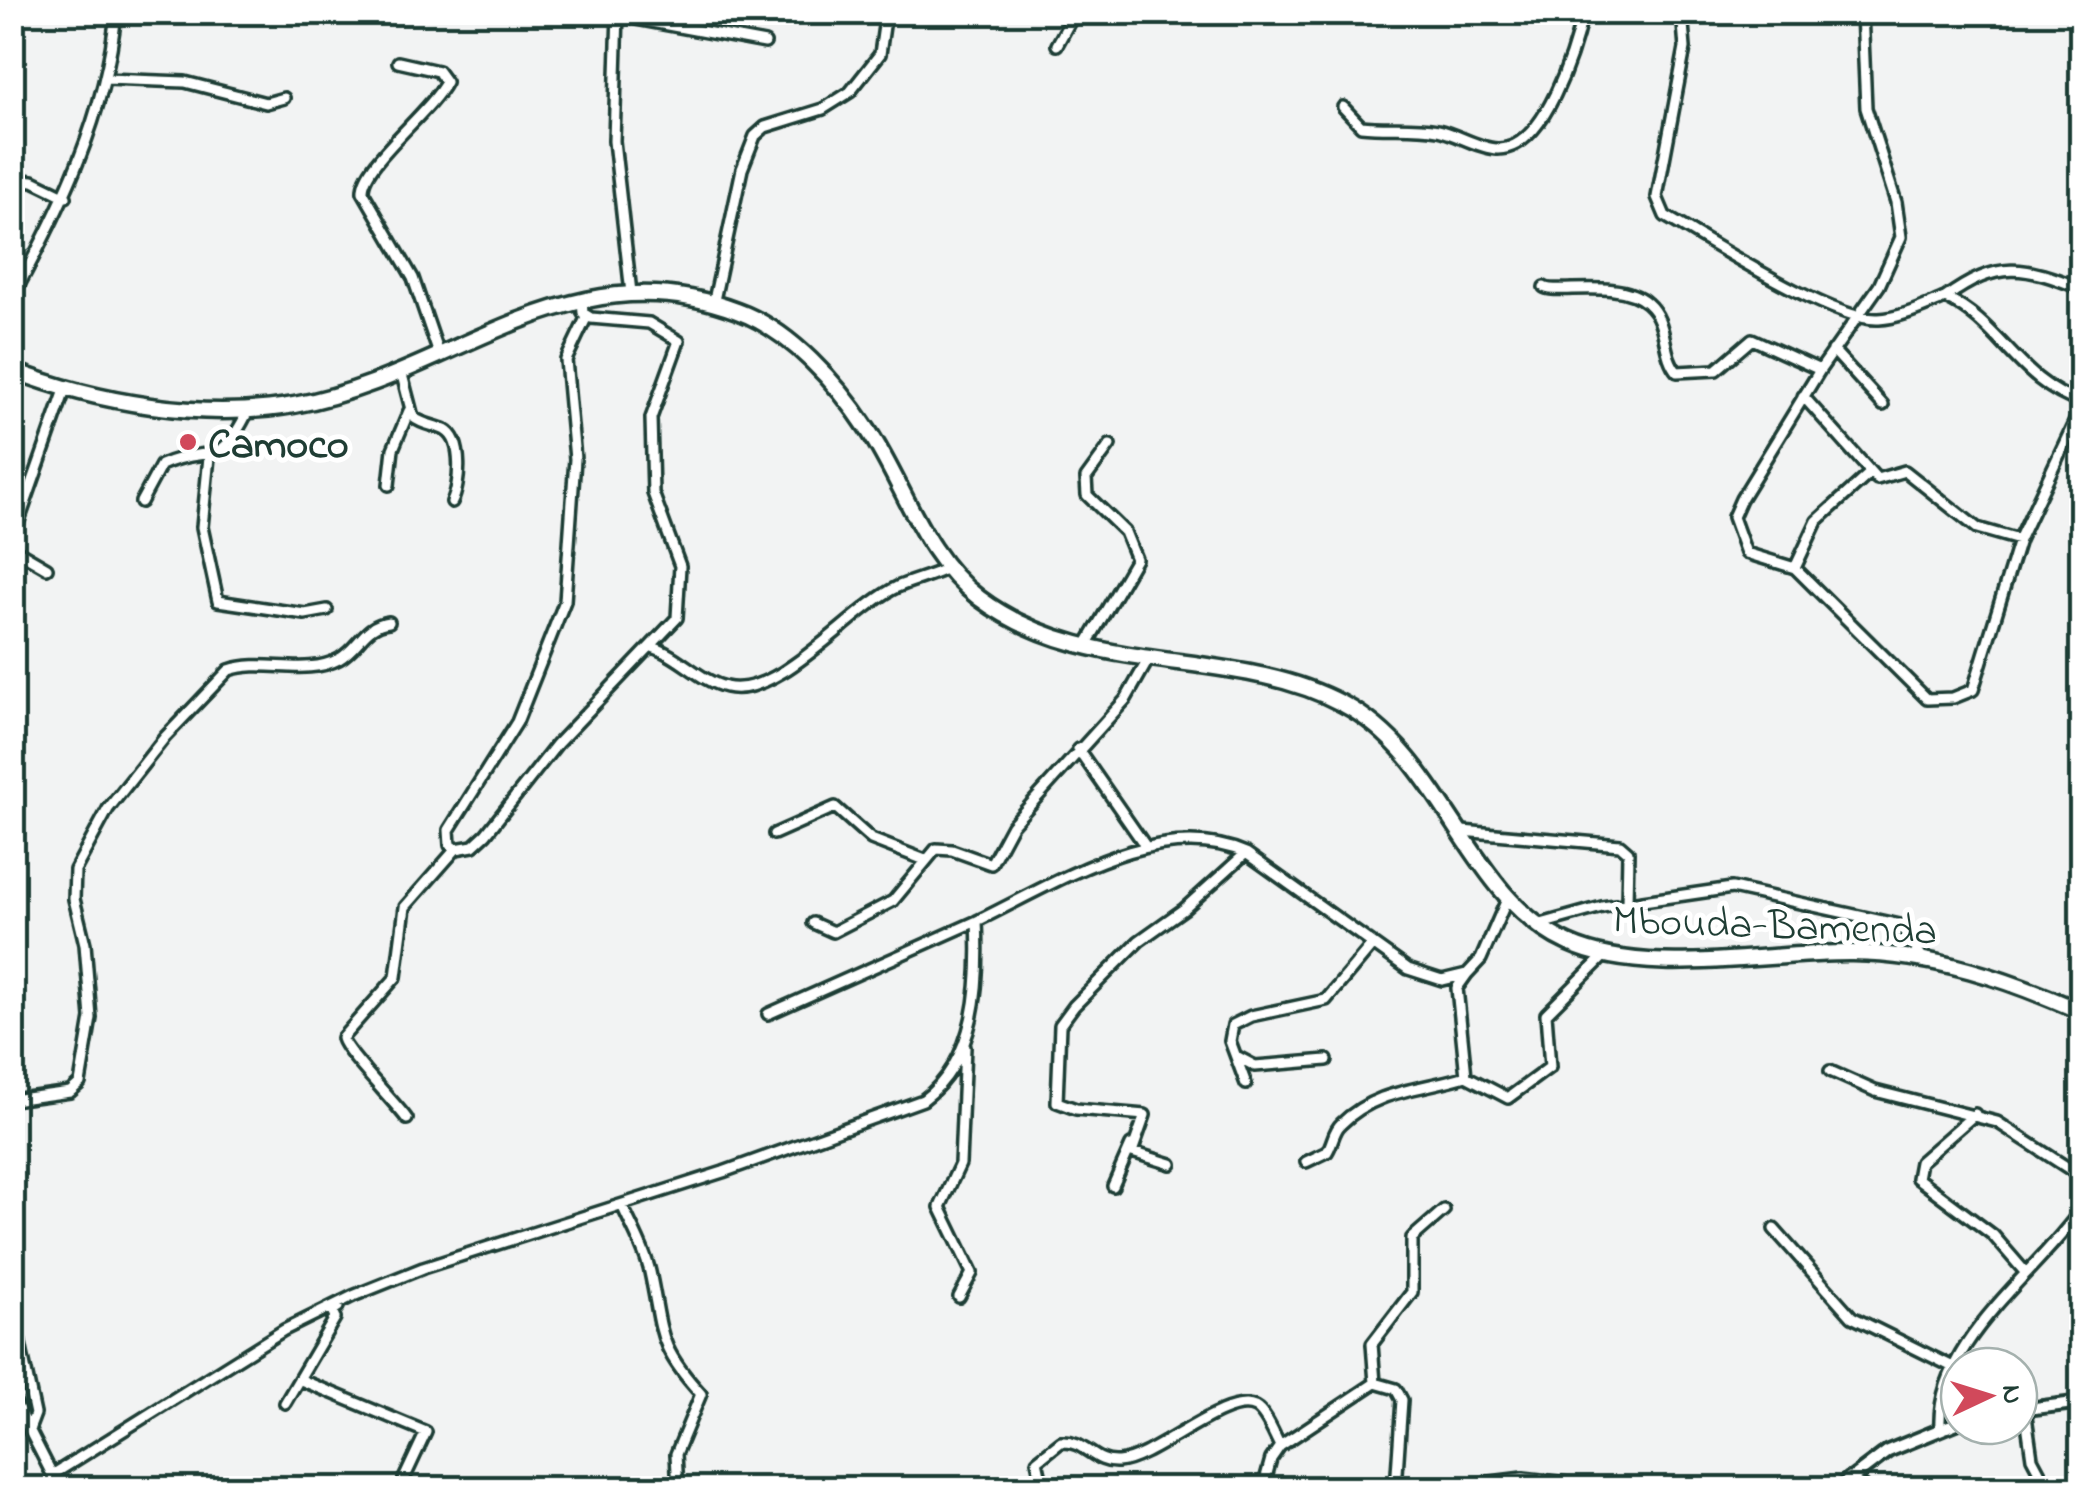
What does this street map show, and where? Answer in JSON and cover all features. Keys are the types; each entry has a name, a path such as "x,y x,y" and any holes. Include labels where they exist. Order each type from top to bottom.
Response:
{"highway":[{"name":"Mbouda-Bamenda","path":"12,370 65,390 176,408 293,405 401,371 513,320 581,298 631,293 740,311 780,336 822,372 868,430 948,568 979,598 1019,621 1084,648 1284,681 1341,702 1391,736 1508,896 1562,941 1605,955 1650,960 1853,953 1922,957 2016,984 2082,1012"}],"street":[{"path":"12,298 66,197 106,79 116,12"},
{"path":"713,305 742,168 754,136 765,127 840,101 850,92 880,54 886,12"},
{"path":"1057,44 1075,12"},
{"path":"1343,107 1361,126 1424,128 1496,149 1508,147 1524,138 1556,95 1573,56 1583,12"},
{"path":"1682,12 1684,48 1657,197 1665,216 1816,300 1856,315 1881,319 1945,298 1975,276 1998,269 2035,271 2082,288"},
{"path":"1862,12 1866,108 1896,202 1901,236 1878,286 1820,370 1733,517 1746,553 1795,568 1928,699 1954,698 1973,690 2019,540 2082,405 2055,394 2028,374 1963,306 1945,298"},
{"path":"631,293 614,141 619,14 766,44"},
{"path":"398,62 438,71 446,82 419,120 365,176 363,192 414,278 439,354"},
{"path":"106,79 185,82 266,104 284,98"},
{"path":"12,179 32,181 66,197"},
{"path":"1544,288 1556,293 1593,286 1644,300 1662,324 1678,372 1716,370 1752,339 1820,370"},
{"path":"581,298 587,316 566,360 575,460 565,601 517,722 449,830 450,845 456,848 472,846 486,834 557,744 676,618 681,581 677,556 652,493 651,469 655,399 679,341 649,323 587,316"},
{"path":"1833,350 1883,405"},
{"path":"389,485 393,449 408,411 401,371"},
{"path":"47,568 16,550 13,538 65,390"},
{"path":"1804,396 1880,481 1905,470 1977,528 2019,540"},
{"path":"142,502 161,465 209,457 234,440 250,406"},
{"path":"408,411 421,424 444,430 454,440 458,476 452,502"},
{"path":"1084,648 1136,558 1126,532 1087,495 1086,478 1110,445"},
{"path":"209,457 202,527 218,601 305,614 327,610"},
{"path":"1795,568 1817,522 1870,472"},
{"path":"652,647 670,653 722,686 738,688 781,673 897,587 948,568"},
{"path":"12,1100 70,1092 80,1083 91,1018 86,944 74,899 75,870 108,810 130,780 228,670 242,665 324,664 341,658 372,626 388,622"},
{"path":"812,923 828,932 866,918 893,900 925,860 943,848 990,864 1012,825 1126,699 1148,660"},
{"path":"1078,749 1144,844"},
{"path":"774,834 835,807 871,839 925,860"},
{"path":"1462,831 1620,845 1628,852 1626,903"},
{"path":"768,1014 1144,844 1226,844 1424,977 1442,980 1467,974"},
{"path":"407,1119 384,1087 347,1052 342,1038 396,977 405,908 456,848"},
{"path":"1144,1115 1076,1109 1057,1102 1060,1025 1084,994 1102,982 1139,941 1184,909 1246,854"},
{"path":"1541,924 1626,903 1712,889 1752,890 1900,924 1922,957"},
{"path":"1466,1076 1457,988 1481,959 1508,896"},
{"path":"52,1475 284,1330 352,1296 423,1268 899,1112 940,1087 965,1044 971,1025 978,921"},
{"path":"1246,1084 1230,1041 1233,1025 1251,1016 1326,1000 1373,944"},
{"path":"1306,1162 1327,1152 1339,1125 1370,1102 1400,1090 1466,1076 1508,1098 1546,1072 1551,1061 1546,1014 1605,955"},
{"path":"959,1297 972,1273 940,1207 960,1164 965,1044"},
{"path":"1236,1055 1255,1066 1327,1060"},
{"path":"1830,1071 1875,1091 1997,1122 2082,1177"},
{"path":"1975,1114 1920,1162 1918,1178 1994,1235 2025,1272"},
{"path":"1144,1115 1132,1152 1172,1164"},
{"path":"1113,1186 1144,1115"},
{"path":"622,1205 650,1273 657,1327 665,1348 701,1394 676,1454 678,1488"},
{"path":"1970,1346 2002,1297 2064,1235 2082,1208"},
{"path":"1375,1383 1372,1344 1412,1292 1412,1238 1444,1210"},
{"path":"1774,1229 1852,1317 1939,1360"},
{"path":"285,1403 329,1332 335,1318 332,1310 352,1296"},
{"path":"12,1306 35,1414 29,1430"},
{"path":"301,1380 426,1432 404,1479"},
{"path":"1263,1488 1271,1459 1280,1446 1375,1383 1396,1389 1402,1400 1396,1488"},
{"path":"12,1396 59,1488"},
{"path":"2039,1408 2082,1402"},
{"path":"1043,1488 1037,1460 1061,1442 1080,1443 1105,1461 1128,1460 1224,1410 1244,1405 1260,1410 1280,1446"},
{"path":"1839,1488 1888,1451 1939,1427"},
{"path":"2030,1446 2048,1488"},
{"path":"1444,1488 1523,1478 1610,1488"},
{"path":"1848,1478 1866,1488"}],"place":[{"name":"Camoco","path":"188,442"}]}
